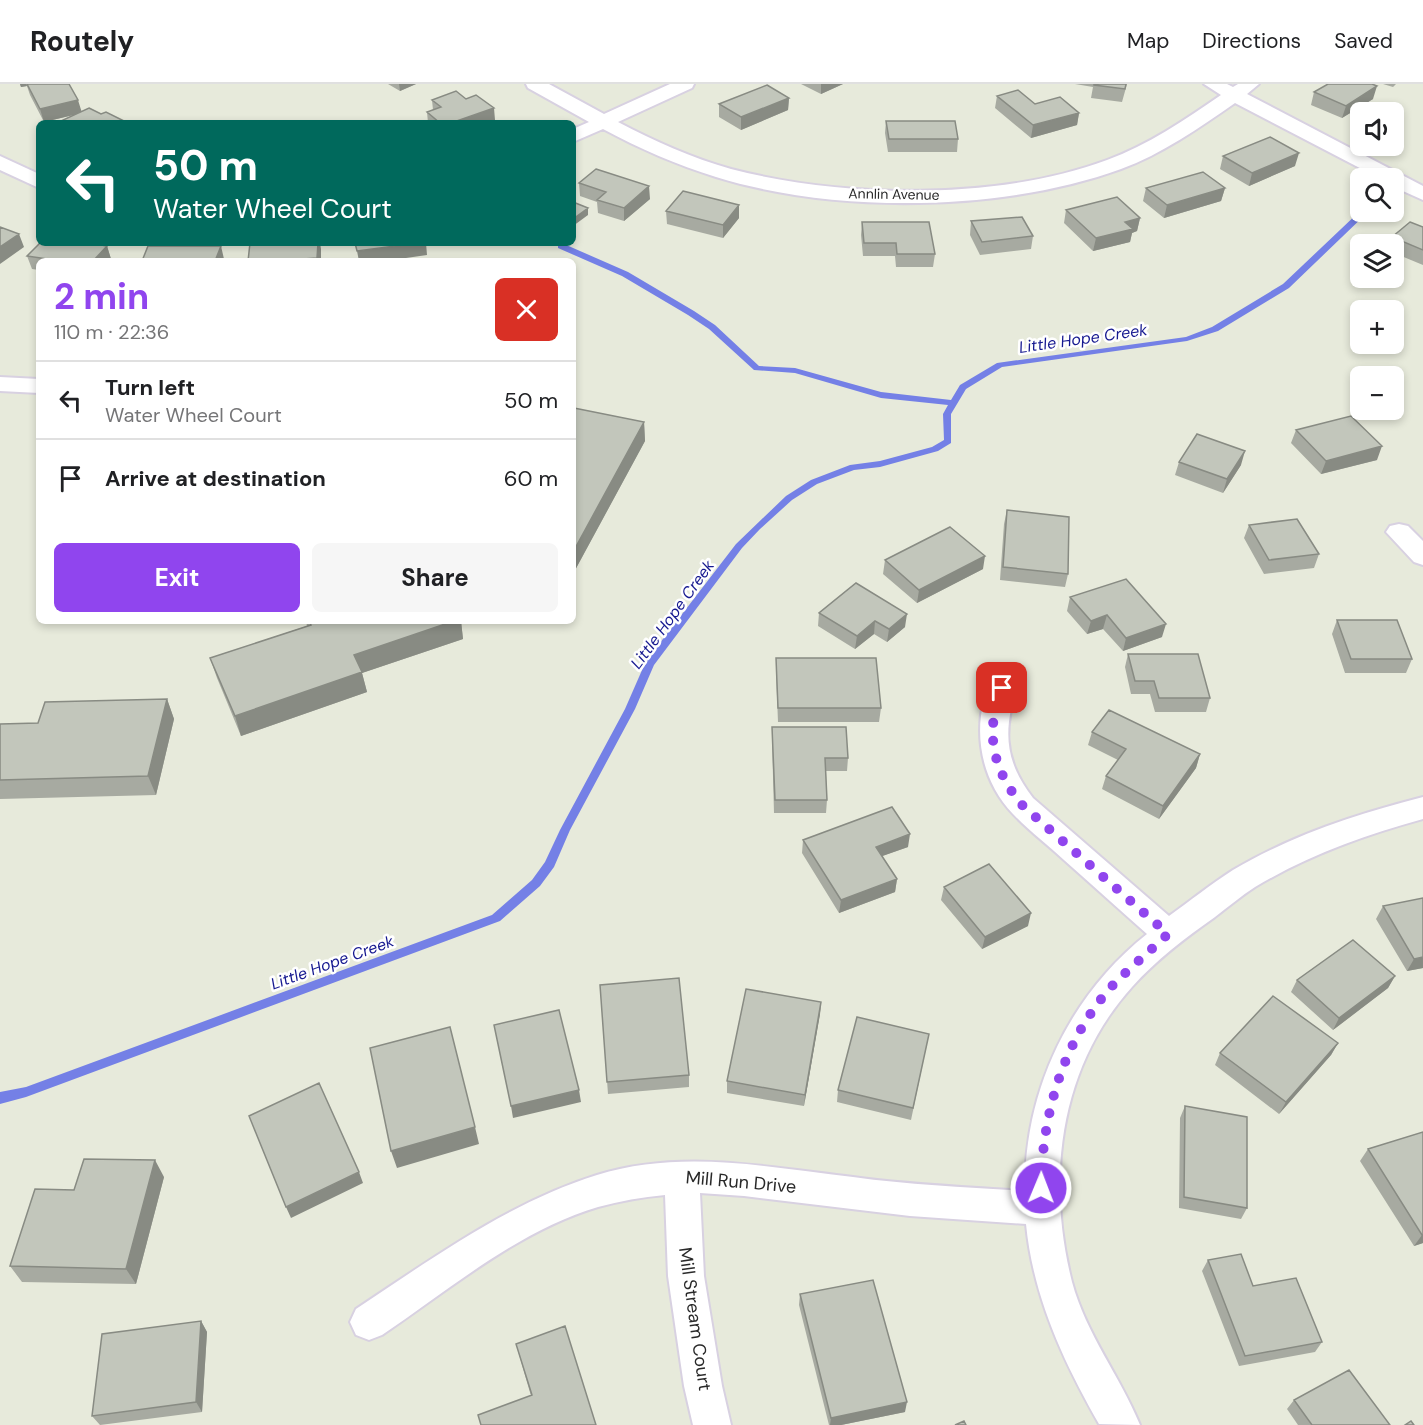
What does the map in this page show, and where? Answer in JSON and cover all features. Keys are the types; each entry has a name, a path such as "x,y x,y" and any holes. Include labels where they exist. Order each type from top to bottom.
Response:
{"street":[{"name":"Annlin Avenue","path":"535,84 677,157 732,175 826,192 881,195 942,195 1023,187 1114,164 1167,140 1250,84"},
{"path":"576,135 685,84"},
{"path":"1213,84 1372,168"},
{"path":"0,162 36,180"},
{"path":"1404,184 1423,194"},
{"path":"0,384 36,386"},
{"path":"1399,532 1423,556"},
{"path":"1006,677 997,700 992,738 996,761 1011,792 1023,806 1168,934"},
{"path":"1121,1425 1095,1382 1061,1306 1050,1268 1041,1208 1042,1150 1055,1085 1082,1028 1113,985 1168,934 1242,880 1321,840 1423,808"},
{"name":"Mill Stream Court","path":"682,1176 686,1276 703,1386 712,1425"},
{"name":"Mill Run Drive","path":"369,1322 494,1239 549,1209 598,1191 657,1178 717,1176 890,1198 1041,1208"}],"building":[{"path":"27,84 69,84 78,100 40,109"},
{"path":"1094,84 1126,84 1125,89"},
{"path":"1328,84 1377,86 1346,106 1314,92"},
{"path":"767,85 789,98 741,117 719,104"},
{"path":"1018,90 1035,104 1060,97 1079,113 1033,125 997,96"},
{"path":"456,91 466,99 476,95 494,108 460,120 436,120 427,112 441,107 432,100"},
{"path":"89,108 101,114 106,112 122,120 63,120"},
{"path":"886,121 955,121 958,139 889,139"},
{"path":"1270,137 1299,153 1252,173 1223,156"},
{"path":"596,169 649,186 624,208 597,200 606,192 579,183"},
{"path":"1203,172 1225,188 1167,205 1146,188"},
{"path":"683,191 739,205 723,225 666,211"},
{"path":"1117,197 1140,218 1125,222 1133,229 1096,238 1066,210"},
{"path":"576,203 588,208 576,217"},
{"path":"1022,217 1033,236 982,242 971,221"},
{"path":"862,222 929,222 935,254 897,254 896,243 864,243"},
{"path":"1410,222 1423,227 1423,250 1404,242 1404,234 1396,234"},
{"path":"0,227 19,234 0,247"},
{"path":"37,246 107,246 96,258 27,256"},
{"path":"148,246 221,246 216,258 143,258"},
{"path":"250,246 318,246 317,258 248,258"},
{"path":"356,246 395,246 357,251"},
{"path":"576,408 644,422 576,547"},
{"path":"1350,416 1350,420 1355,420 1382,446 1326,461 1296,430"},
{"path":"1197,434 1245,451 1227,479 1179,462"},
{"path":"1007,510 1069,517 1068,574 1003,567"},
{"path":"1297,519 1319,554 1269,560 1249,525"},
{"path":"950,527 985,556 919,590 885,560"},
{"path":"1126,579 1166,624 1126,638 1107,615 1091,621 1070,597"},
{"path":"856,583 907,614 889,629 875,621 857,636 819,613"},
{"path":"1337,620 1397,620 1412,659 1351,659"},
{"path":"445,624 354,655 362,672 235,716 210,658 311,625"},
{"path":"1128,654 1198,654 1210,698 1159,698 1154,681 1135,681"},
{"path":"776,658 876,658 881,708 778,708"},
{"path":"167,699 148,776 0,780 0,724 38,723 45,702"},
{"path":"1109,710 1200,754 1163,806 1106,776 1126,749 1092,732"},
{"path":"772,727 846,727 848,758 825,758 827,800 775,800"},
{"path":"892,807 910,834 876,847 897,879 841,900 803,840"},
{"path":"989,864 1031,913 985,937 944,887"},
{"path":"1423,898 1423,957 1414,959 1383,906"},
{"path":"1353,940 1395,976 1339,1018 1297,980"},
{"path":"679,978 689,1075 607,1082 600,985"},
{"path":"746,989 821,1002 805,1095 727,1081"},
{"path":"1273,996 1338,1043 1286,1102 1220,1053"},
{"path":"559,1010 579,1090 511,1106 494,1025"},
{"path":"857,1017 929,1034 913,1108 838,1090"},
{"path":"450,1027 475,1127 391,1151 370,1048"},
{"path":"319,1083 359,1172 286,1207 249,1116"},
{"path":"1185,1106 1247,1117 1247,1208 1184,1197"},
{"path":"1423,1132 1423,1235 1422,1235 1368,1149"},
{"path":"84,1159 155,1160 126,1269 10,1266 35,1189 74,1190"},
{"path":"1241,1254 1253,1286 1296,1278 1322,1342 1245,1356 1208,1260"},
{"path":"873,1280 907,1402 831,1418 800,1294"},
{"path":"201,1321 196,1402 92,1416 102,1334"},
{"path":"565,1326 596,1425 481,1425 478,1415 532,1395 516,1344"},
{"path":"1349,1370 1390,1425 1312,1425 1294,1400"}],"waterway":[{"name":"Little Hope Creek","path":"0,1098 26,1092 496,918 536,883 550,864 565,830 630,709 650,664 739,546 789,498 814,482 853,467 880,464 935,449 948,441 947,414 963,387 1000,365 1187,339 1215,329 1286,286 1353,222"},
{"path":"561,246 625,274 691,313 712,327 757,368 795,371 881,395 953,403"}],"route":[{"path":"1002,688 997,700 992,738 996,761 1011,792 1023,806 1168,934 1113,985 1082,1028 1055,1085 1042,1150 1041,1188"}]}
